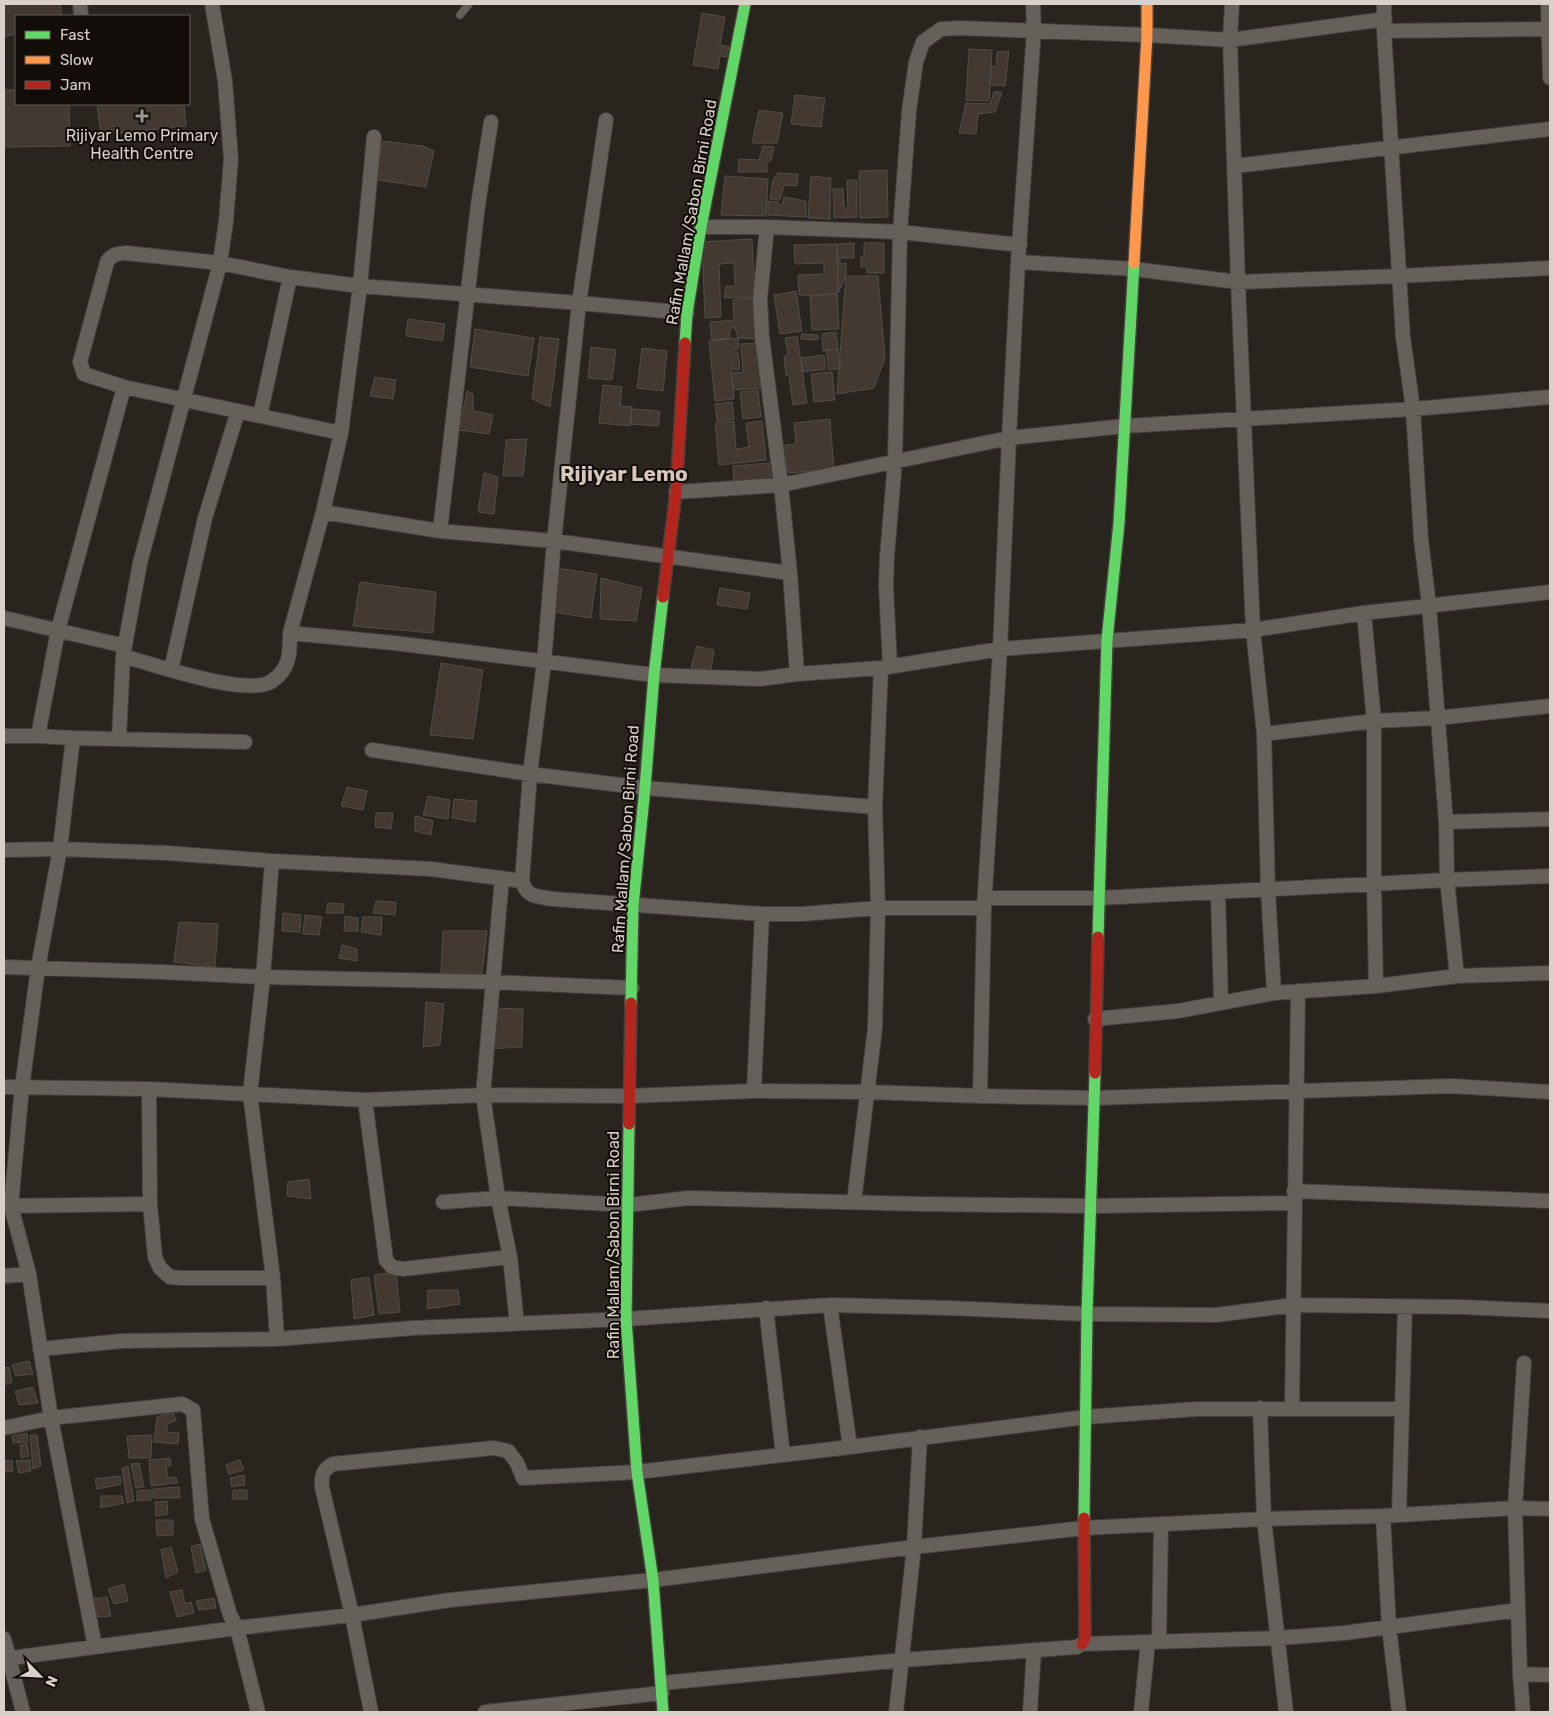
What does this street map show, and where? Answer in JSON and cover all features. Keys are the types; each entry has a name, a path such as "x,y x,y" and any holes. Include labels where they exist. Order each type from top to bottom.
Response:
{"street":[{"path":"119,739 124,651 140,563 182,399 220,263 226,221 231,159 225,81 212,4"},
{"name":"Rafin Mallam/Sabon Birni Road","path":"663,1712 654,1580 638,1472 626,1319 633,906 654,675 676,492 687,313 701,227 745,4"},
{"path":"980,1096 985,903 1000,650 1018,262 1034,30 1033,4"},
{"path":"1082,1644 1085,1638 1084,1528 1088,1314 1107,640 1120,523 1147,34 1147,4"},
{"path":"1232,4 1230,40 1238,282 1254,630 1264,734 1268,890 1274,993"},
{"path":"1384,4 1390,148 1403,337 1413,409 1421,539 1429,605 1446,822 1447,880 1457,976"},
{"path":"1548,4 1550,78"},
{"path":"854,1202 875,1028 878,908 875,807 886,667 887,557 895,461 900,232 909,111 916,62 923,42 941,29 959,28 1147,34 1230,40 1384,25 1550,29"},
{"path":"606,120 579,303 554,541 544,662 530,774 522,881 525,890 533,896 633,906 762,914 802,914 878,908 1550,876"},
{"path":"440,530 478,206 490,122"},
{"path":"1235,166 1550,129"},
{"path":"4,618 58,630 124,651 171,670 210,680 249,687 271,682 284,669 290,653 290,634 323,512 341,433 360,286 374,137"},
{"path":"701,227 767,227 900,232 1020,245"},
{"path":"767,227 760,299 762,337 781,485 790,573 797,674"},
{"path":"341,433 124,387 84,374 80,362 107,262 111,256 126,254 220,263 290,277 360,286 687,313"},
{"path":"1018,262 1134,269 1238,282 1550,268"},
{"path":"260,416 290,277"},
{"path":"38,736 58,630 124,387"},
{"path":"676,492 781,485 1009,438 1125,426 1413,409 1550,397"},
{"path":"171,670 205,518 238,411"},
{"path":"323,512 440,530 554,541 790,573"},
{"path":"290,634 394,643 654,675 760,679 886,667 1000,650 1107,640 1254,630 1364,613 1550,592"},
{"path":"1364,613 1374,721 1376,986"},
{"path":"1264,734 1374,721 1437,718 1550,706"},
{"path":"4,736 245,742"},
{"path":"73,738 60,849 38,968 7,1206 29,1274 51,1418 95,1647"},
{"path":"372,750 530,774 645,788 875,807"},
{"path":"1446,822 1550,819"},
{"path":"4,850 60,849 167,853 432,870 522,881"},
{"path":"272,861 263,978 250,1094 273,1278 278,1339"},
{"path":"502,878 483,1095 498,1198 510,1257 516,1324"},
{"path":"1218,892 1221,1003"},
{"path":"754,1091 762,914"},
{"path":"4,967 263,978 494,982 632,988"},
{"path":"1095,1019 1178,1011 1274,993 1376,986 1457,976 1550,972"},
{"path":"1292,1409 1298,991"},
{"path":"4,1086 149,1088 365,1100 483,1095 630,1096 754,1091 1095,1098 1451,1086 1550,1092"},
{"path":"149,1088 150,1204 156,1257 160,1268 170,1277 273,1278"},
{"path":"365,1100 386,1260 392,1267 403,1269 510,1257"},
{"path":"443,1202 498,1198 628,1205 689,1198 1091,1206 1294,1197 1550,1201"},
{"path":"7,1206 150,1204"},
{"path":"4,1276 29,1274"},
{"path":"40,1349 122,1342 278,1339 413,1328 626,1319 830,1305 1088,1314 1216,1315 1294,1305 1550,1311"},
{"path":"830,1305 850,1447"},
{"path":"1399,1515 1405,1307"},
{"path":"766,1308 783,1455"},
{"path":"1524,1363 1515,1508 1520,1674 1524,1712"},
{"path":"4,1428 51,1418 182,1404 194,1410 202,1519 230,1615 237,1628 258,1712"},
{"path":"1260,1408 1264,1519 1286,1712"},
{"path":"371,1712 352,1615 322,1487 324,1471 333,1464 494,1448 508,1451 517,1463 523,1478 638,1472 1086,1418 1197,1409 1402,1409"},
{"path":"896,1712 914,1547 920,1437"},
{"path":"6,1659 237,1628 352,1615 450,1600 654,1580 914,1547 1084,1528 1264,1519 1383,1516 1515,1508 1550,1509"},
{"path":"1383,1516 1389,1627 1399,1712"},
{"path":"1141,1712 1154,1642 1161,1524"},
{"path":"485,1712 662,1688 903,1660 1076,1647 1082,1644 1278,1638 1344,1633 1518,1610"},
{"path":"4,1638 6,1659 23,1712"},
{"path":"1030,1712 1034,1650"},
{"path":"1520,1674 1550,1675"}],"lane":[{"path":"460,15 469,4"}],"building":[{"path":"4,4 60,4 62,15 15,15 15,33 4,37"},
{"path":"702,13 725,17 720,45 729,47 727,57 720,56 718,69 693,65"},
{"path":"969,49 992,50 989,101 966,100"},
{"path":"1009,51 1005,86 990,85 991,67 996,66 997,52"},
{"path":"4,90 15,90 15,105 69,105 70,146 4,147"},
{"path":"994,92 1002,92 995,112 978,114 976,134 959,133 966,103 990,104"},
{"path":"795,95 825,98 821,127 791,124"},
{"name":"Rijiyar Lemo Primary Health Centre","path":"97,105 184,105 186,126 101,135"},
{"path":"759,110 783,113 777,143 752,143"},
{"path":"382,141 423,146 434,151 426,187 377,180"},
{"path":"763,146 774,147 771,160 767,163 767,172 738,172 739,159 759,160"},
{"path":"887,170 888,217 860,218 859,171"},
{"path":"778,173 798,174 797,186 784,185 780,200 770,199 773,180"},
{"path":"725,176 768,179 766,216 721,215"},
{"path":"811,176 831,178 830,219 808,218"},
{"path":"847,180 857,180 857,217 834,218 833,189 843,189 844,208 848,208"},
{"path":"784,197 806,201 806,217 768,215 768,201 778,202 779,205 782,205"},
{"path":"752,239 755,297 724,298 726,286 735,286 734,263 719,264 721,317 705,318 702,242"},
{"path":"854,243 854,258 840,258 840,264 846,263 846,276 838,293 837,244"},
{"path":"864,243 884,243 884,273 867,273 867,267 861,267 861,257 864,257"},
{"path":"837,244 838,293 810,296 799,295 798,275 824,274 824,263 795,264 794,245"},
{"path":"846,276 878,276 885,358 874,388 837,394"},
{"path":"796,291 802,331 780,334 774,295"},
{"path":"837,294 839,329 812,330 810,296"},
{"path":"756,298 759,339 738,338 735,328 730,328 730,338 712,340 710,322 734,320 733,300"},
{"path":"408,319 445,324 442,341 406,336"},
{"path":"475,329 534,338 528,376 470,367"},
{"path":"836,332 838,349 823,351 822,334"},
{"path":"802,334 818,335 818,340 800,339"},
{"path":"797,336 807,403 793,405 789,376 786,375 784,357 788,354 785,338"},
{"path":"540,337 559,339 550,407 532,399"},
{"path":"738,338 739,349 731,350 731,352 738,352 740,369 734,370 731,366 734,399 715,401 709,341"},
{"path":"758,343 761,388 733,390 732,373 743,372 741,344"},
{"path":"591,347 616,350 612,380 588,378"},
{"path":"642,348 667,351 663,391 637,388"},
{"path":"838,349 841,368 829,370 826,350"},
{"path":"824,355 826,369 803,372 801,358"},
{"path":"832,372 835,400 814,402 811,374"},
{"path":"375,377 396,380 393,399 370,396"},
{"path":"603,385 622,387 620,406 632,407 630,426 599,423"},
{"path":"758,390 761,417 743,419 740,392"},
{"path":"467,391 473,394 473,411 493,415 489,434 459,430"},
{"path":"732,402 734,419 717,421 715,404"},
{"path":"632,409 660,411 658,426 631,424"},
{"path":"830,419 834,469 788,473 785,445 796,444 794,423"},
{"path":"734,421 736,449 749,447 746,423 762,421 766,460 719,465 715,423"},
{"path":"527,439 523,476 503,476 506,440"},
{"path":"769,463 771,479 734,482 733,466"},
{"path":"484,473 498,477 494,514 478,512"},
{"path":"556,568 597,574 591,618 553,612"},
{"path":"601,578 642,588 636,621 600,619"},
{"path":"360,582 436,592 433,633 353,626"},
{"path":"720,588 750,593 747,609 717,605"},
{"path":"697,646 714,650 711,669 691,668"},
{"path":"441,663 483,670 473,739 430,735"},
{"path":"347,787 367,791 363,810 341,806"},
{"path":"428,796 450,800 448,819 423,815"},
{"path":"454,799 477,801 475,822 452,818"},
{"path":"376,813 393,813 391,829 375,827"},
{"path":"415,816 433,821 431,835 415,831"},
{"path":"376,901 396,902 395,915 373,913"},
{"path":"328,903 344,904 343,913 326,913"},
{"path":"283,913 301,915 300,932 282,931"},
{"path":"305,915 322,917 319,935 303,934"},
{"path":"345,916 358,918 358,931 344,931"},
{"path":"363,917 382,917 381,935 361,932"},
{"path":"179,922 218,924 215,967 174,962"},
{"path":"443,931 487,931 482,973 441,973"},
{"path":"342,945 357,949 357,961 339,958"},
{"path":"426,1002 444,1004 440,1045 423,1047"},
{"path":"491,1008 523,1009 522,1047 488,1049"},
{"path":"309,1179 311,1199 287,1196 288,1182"},
{"path":"396,1272 400,1312 379,1314 374,1275"},
{"path":"369,1277 374,1315 354,1319 351,1280"},
{"path":"428,1290 458,1290 460,1304 427,1309"},
{"path":"29,1361 33,1374 16,1376 12,1365"},
{"path":"9,1367 12,1382 4,1385 4,1368"},
{"path":"33,1387 38,1403 19,1405 15,1391"},
{"path":"173,1412 176,1421 167,1424 167,1432 179,1433 178,1444 154,1442 157,1417"},
{"path":"27,1433 28,1442 13,1443 12,1436"},
{"path":"30,1435 37,1435 41,1466 33,1469"},
{"path":"152,1435 151,1458 129,1458 127,1436"},
{"path":"27,1444 29,1456 21,1458 20,1445"},
{"path":"170,1458 171,1465 166,1467 168,1478 176,1477 177,1483 151,1486 149,1460"},
{"path":"12,1460 13,1471 4,1472 4,1461"},
{"path":"30,1460 31,1471 19,1473 16,1461"},
{"path":"240,1460 244,1470 229,1474 226,1465"},
{"path":"139,1463 144,1487 136,1488 131,1464"},
{"path":"128,1466 134,1501 127,1503 122,1468"},
{"path":"244,1475 245,1485 232,1487 230,1478"},
{"path":"120,1476 121,1484 97,1489 95,1479"},
{"path":"179,1487 180,1498 153,1498 153,1489"},
{"path":"151,1490 151,1500 137,1501 137,1491"},
{"path":"233,1490 247,1490 247,1499 232,1499"},
{"path":"101,1496 122,1496 124,1503 100,1508"},
{"path":"167,1501 168,1514 156,1516 155,1502"},
{"path":"156,1520 173,1520 173,1535 157,1536"},
{"path":"200,1544 206,1570 196,1573 191,1547"},
{"path":"171,1547 178,1572 166,1578 161,1550"},
{"path":"124,1584 128,1601 114,1604 108,1589"},
{"path":"182,1590 185,1604 191,1602 194,1613 177,1617 170,1592"},
{"path":"107,1597 111,1616 98,1617 92,1599"},
{"path":"214,1598 216,1608 199,1610 196,1601"}],"traffic: fast":[{"path":"685,343 687,313 701,227 745,4"},
{"path":"1098,937 1107,640 1119,523 1134,263"},
{"path":"631,1003 633,906 663,597"},
{"path":"1084,1518 1087,1314 1095,1073"},
{"path":"629,1124 626,1319 637,1472 653,1580 663,1712"}],"traffic: slow":[{"path":"1134,263 1147,35 1147,4"}],"traffic: jam":[{"path":"663,597 676,492 685,343"},
{"path":"1095,1073 1098,937"},
{"path":"629,1124 631,1003"},
{"path":"1082,1644 1085,1638 1084,1518"}],"place":[{"name":"Rijiyar Lemo Primary Health Centre","path":"142,116"}],"district":[{"name":"Rijiyar Lemo","path":"624,474"}]}
